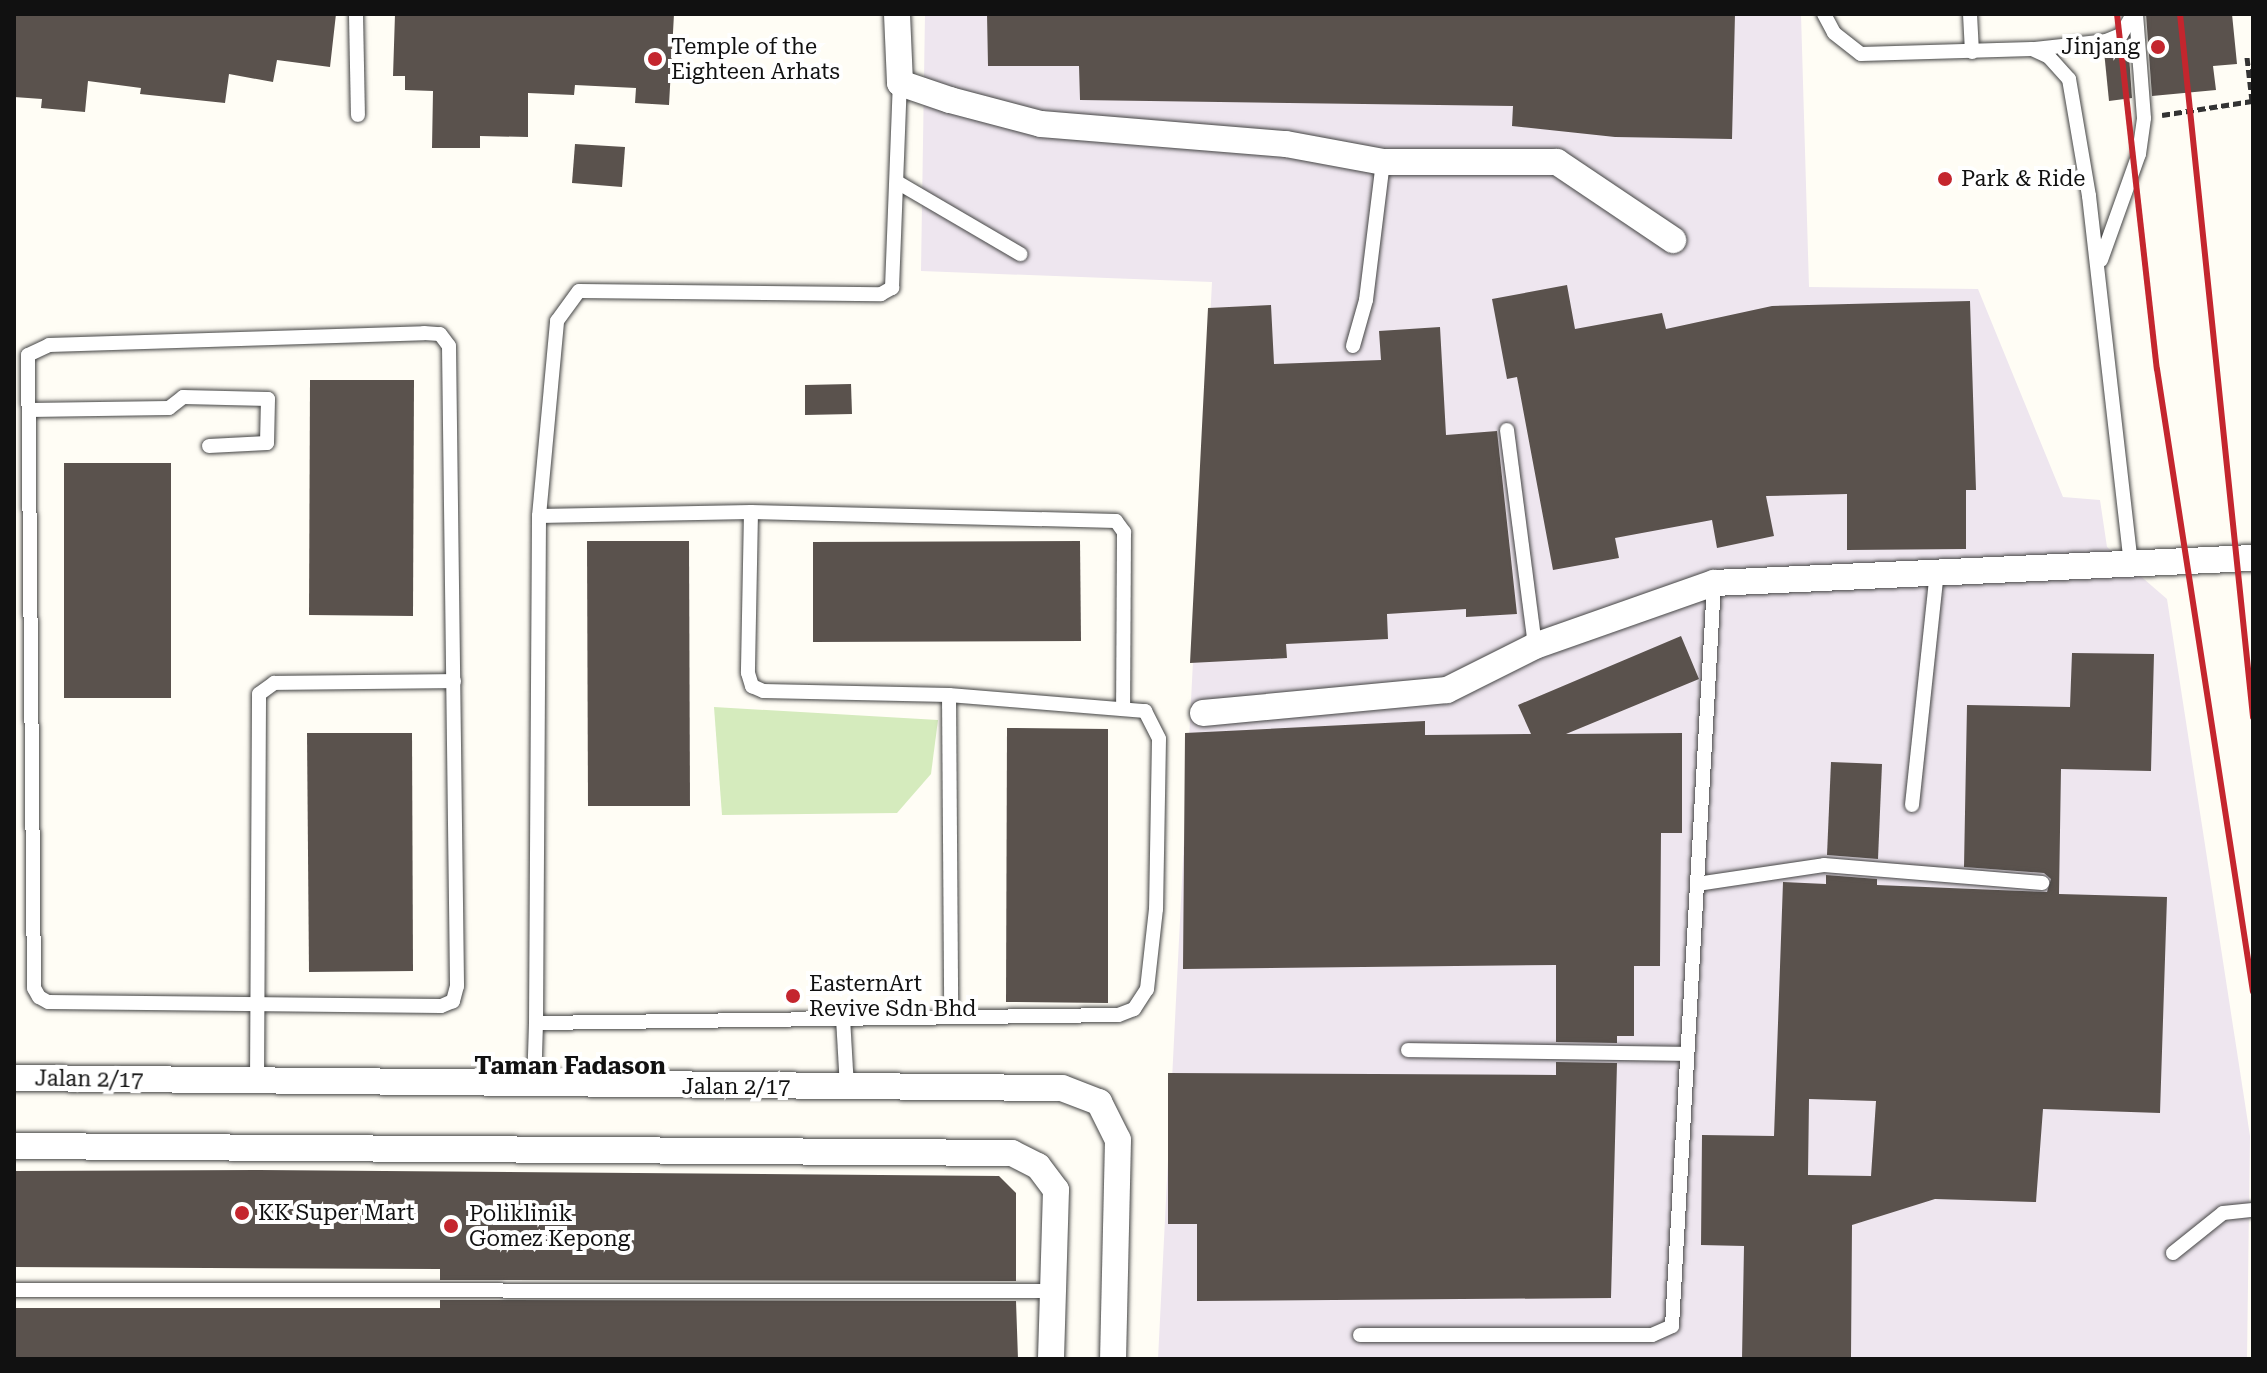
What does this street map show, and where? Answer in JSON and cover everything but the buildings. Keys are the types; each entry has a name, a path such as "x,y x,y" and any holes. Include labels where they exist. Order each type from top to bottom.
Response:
{"street":[{"path":"897,14 900,83 1041,124 1286,144 1383,162 1557,162 1673,240"},
{"path":"1203,713 1421,696 1447,690 1535,646 1714,583 2253,558"},
{"name":"Jalan 2/17","path":"14,1078 534,1087 1062,1088 1099,1102 1118,1140 1113,1359"},
{"path":"14,1146 1012,1153 1038,1166 1056,1190 1051,1359"}],"lane":[{"path":"356,14 358,115"},
{"path":"1824,14 1834,33 1861,54 2032,49 2106,41 2121,35 2134,14"},
{"path":"1970,14 1972,52"},
{"path":"2098,273 2139,154 2144,118 2134,14"},
{"path":"2032,49 2061,67 2075,92 2128,533 2121,563"},
{"path":"534,1087 539,516 557,321 566,303 579,291 881,294 892,288 897,272 900,83"},
{"path":"1353,346 1366,300 1383,162"},
{"path":"897,182 1020,254"},
{"path":"440,334 449,346 457,986 453,1001 441,1006 48,1002 34,988 29,410 28,355 49,345 440,334"},
{"path":"29,410 169,408 183,397 268,399 267,443 209,446"},
{"path":"1507,430 1535,646"},
{"path":"539,516 751,512 1116,521 1124,532 1123,709"},
{"path":"536,1023 1118,1015 1134,1009 1147,989 1156,909 1159,739 1145,711 949,695 763,691 752,686 751,512"},
{"path":"1912,805 1937,572"},
{"path":"1360,1335 1652,1335 1672,1326 1714,583"},
{"path":"257,1082 259,694 274,683 454,681"},
{"path":"949,695 951,1017"},
{"path":"1697,884 1824,865 2042,883"},
{"path":"843,1018 847,1088"},
{"path":"1408,1050 1687,1054"},
{"path":"2173,1253 2223,1213 2253,1210"},
{"path":"14,1290 1054,1291"}],"path":[{"path":"2144,118 2252,101 2247,57"}],"shaded area":[{"path":"925,14 1801,14 1809,287 1978,289 2063,497 2100,500 2107,547 2167,599 2250,1136 2247,1359 1158,1359 1212,282 921,271"}],"green space":[{"path":"714,707 938,720 931,774 897,813 722,815"}],"railway":[{"path":"2117,14 2157,369 2253,992"},
{"path":"2180,14 2253,717"}],"place":[{"name":"Jinjang","path":"2158,47"},
{"name":"Temple of the Eighteen Arhats","path":"655,59"},
{"name":"Park & Ride","path":"1945,179"},
{"name":"EasternArt Revive Sdn Bhd","path":"793,996"},
{"name":"KK Super Mart","path":"242,1213"},
{"name":"Poliklinik Gomez Kepong","path":"451,1226"}],"district":[{"name":"Taman Fadason","path":"570,1067"}]}
